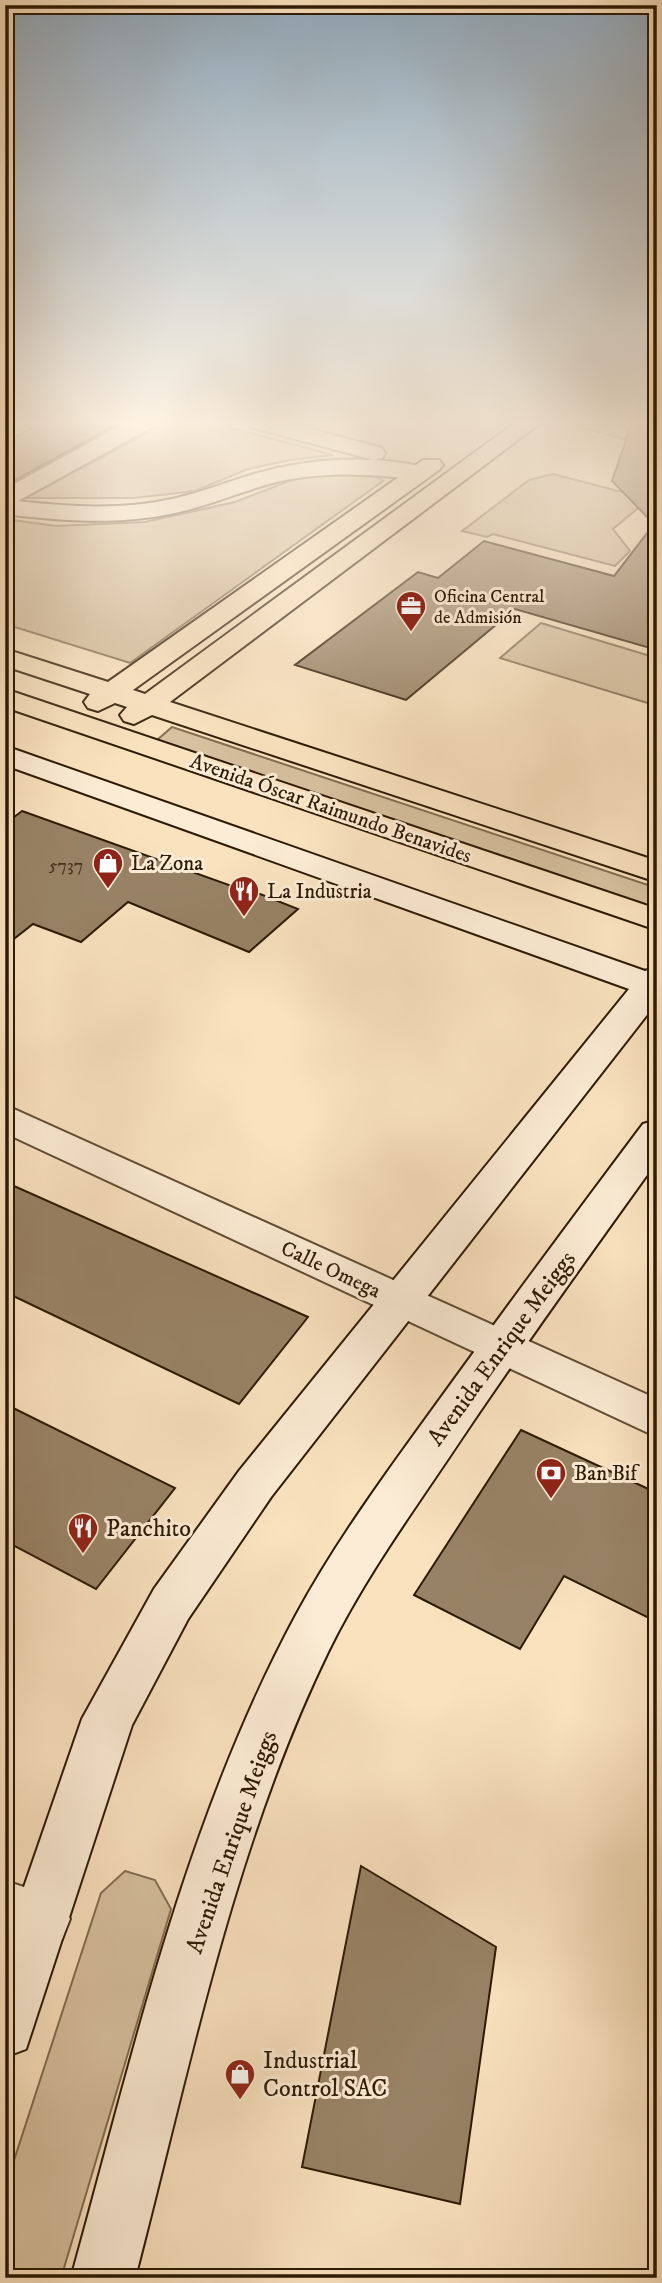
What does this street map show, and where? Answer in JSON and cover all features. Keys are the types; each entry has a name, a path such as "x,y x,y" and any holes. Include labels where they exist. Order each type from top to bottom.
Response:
{"main road":[{"path":"73,720 333,529"},
{"path":"110,733 387,529"},
{"name":"Avenida Óscar Raimundo Benavides","path":"5,657 657,872"},
{"name":"Avenida Óscar Raimundo Benavides","path":"5,697 657,919"},
{"path":"5,755 655,983 399,1301 256,1485 171,1604 108,1720 23,1914 5,2028"},
{"name":"Calle Omega","path":"5,1118 657,1419"},
{"name":"Avenida Enrique Meiggs","path":"103,2278 191,1958 246,1782 299,1660 364,1543 500,1348 657,1133"}],"shaded area":[{"path":"5,529 317,529 130,663 5,624"},
{"path":"465,529 614,529 630,551 615,566 493,534 487,537 462,531"},
{"path":"541,623 657,658 657,706 500,658"},
{"path":"172,727 657,888 657,909 157,740"},
{"path":"125,1871 155,1880 171,1909 61,2278 5,2278 5,2188 101,1893"}],"building":[{"path":"651,529 657,529 657,650 515,609 406,700 295,665 418,572 438,578 484,541 614,576"},
{"path":"22,811 237,888 240,886 298,909 249,952 128,902 81,942 33,924 5,946 5,824"},
{"path":"5,1182 308,1317 239,1404 5,1292"},
{"path":"5,1404 175,1488 96,1589 5,1541"},
{"path":"521,1430 657,1493 657,1622 564,1576 520,1649 414,1595"},
{"path":"361,1866 496,1947 460,2204 302,2167"}],"place":[{"name":"Oficina Central de Admisión","path":"411,633"},
{"name":"La Zona","path":"108,890"},
{"name":"La Industria","path":"244,918"},
{"name":"Ban Bif","path":"551,1500"},
{"name":"Panchito","path":"83,1555"},
{"name":"Industrial Control SAC","path":"240,2101"}]}
